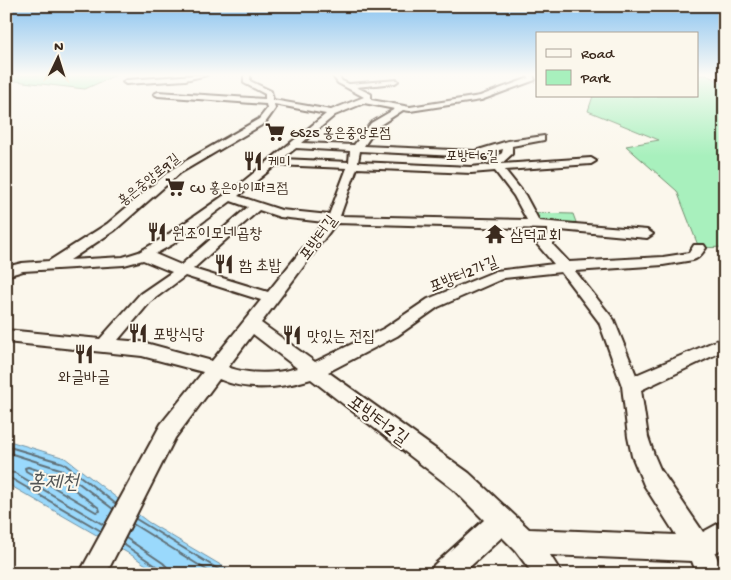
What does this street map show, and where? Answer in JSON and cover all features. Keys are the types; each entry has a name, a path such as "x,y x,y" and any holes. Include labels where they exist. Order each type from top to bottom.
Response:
{"street":[{"name":"홍은중앙로9길","path":"52,265 111,227 176,171 262,121 271,109 270,102"},
{"path":"271,102 286,103 332,113"},
{"path":"6,272 22,267 124,260 144,255 168,241 230,197 275,162 332,113 360,102"},
{"path":"383,102 400,104 410,109 455,102"},
{"name":"포방터길","path":"93,572 168,431 333,219 353,166 356,149 374,125 400,104"},
{"path":"294,145 475,154 508,144 541,138"},
{"path":"508,144 507,154 495,164 519,195 535,224"},
{"name":"포방터6길","path":"275,162 471,170 591,161"},
{"path":"230,197 280,213 333,219 535,224 647,234"},
{"path":"104,345 145,298 183,271 257,206"},
{"path":"553,226 554,236 544,244 565,267 606,320 631,386 640,446 652,477 700,548 711,574"},
{"name":"포방터2가길","path":"313,371 391,332 433,303 487,279 518,271 664,261 693,256 699,248"},
{"path":"144,255 183,271 271,298"},
{"name":"포방터2길","path":"251,324 454,475 524,541 549,574"},
{"path":"6,336 142,348 216,369 238,379 287,379 313,371"},
{"path":"631,386 725,343"},
{"path":"442,574 502,520"},
{"path":"524,541 700,548 725,532"}],"green space":[{"path":"591,102 725,102 725,247 699,248 677,191 626,146 659,140 588,111"},
{"path":"533,213 573,214 577,225 539,222"}],"water":[{"name":"홍제천","path":"6,440 65,458 148,522 236,574 159,574 133,556 6,483"}],"place":[{"name":"GS25 홍은중앙로점","path":"275,132"},
{"name":"케미","path":"253,161"},
{"name":"CU 홍은아이파크점","path":"175,187"},
{"name":"원조이모네곱창","path":"157,232"},
{"name":"삼덕교회","path":"495,234"},
{"name":"함 초밥","path":"224,264"},
{"name":"포방식당","path":"138,333"},
{"name":"맛있는 전집","path":"292,335"},
{"name":"와글바글","path":"84,354"}]}
